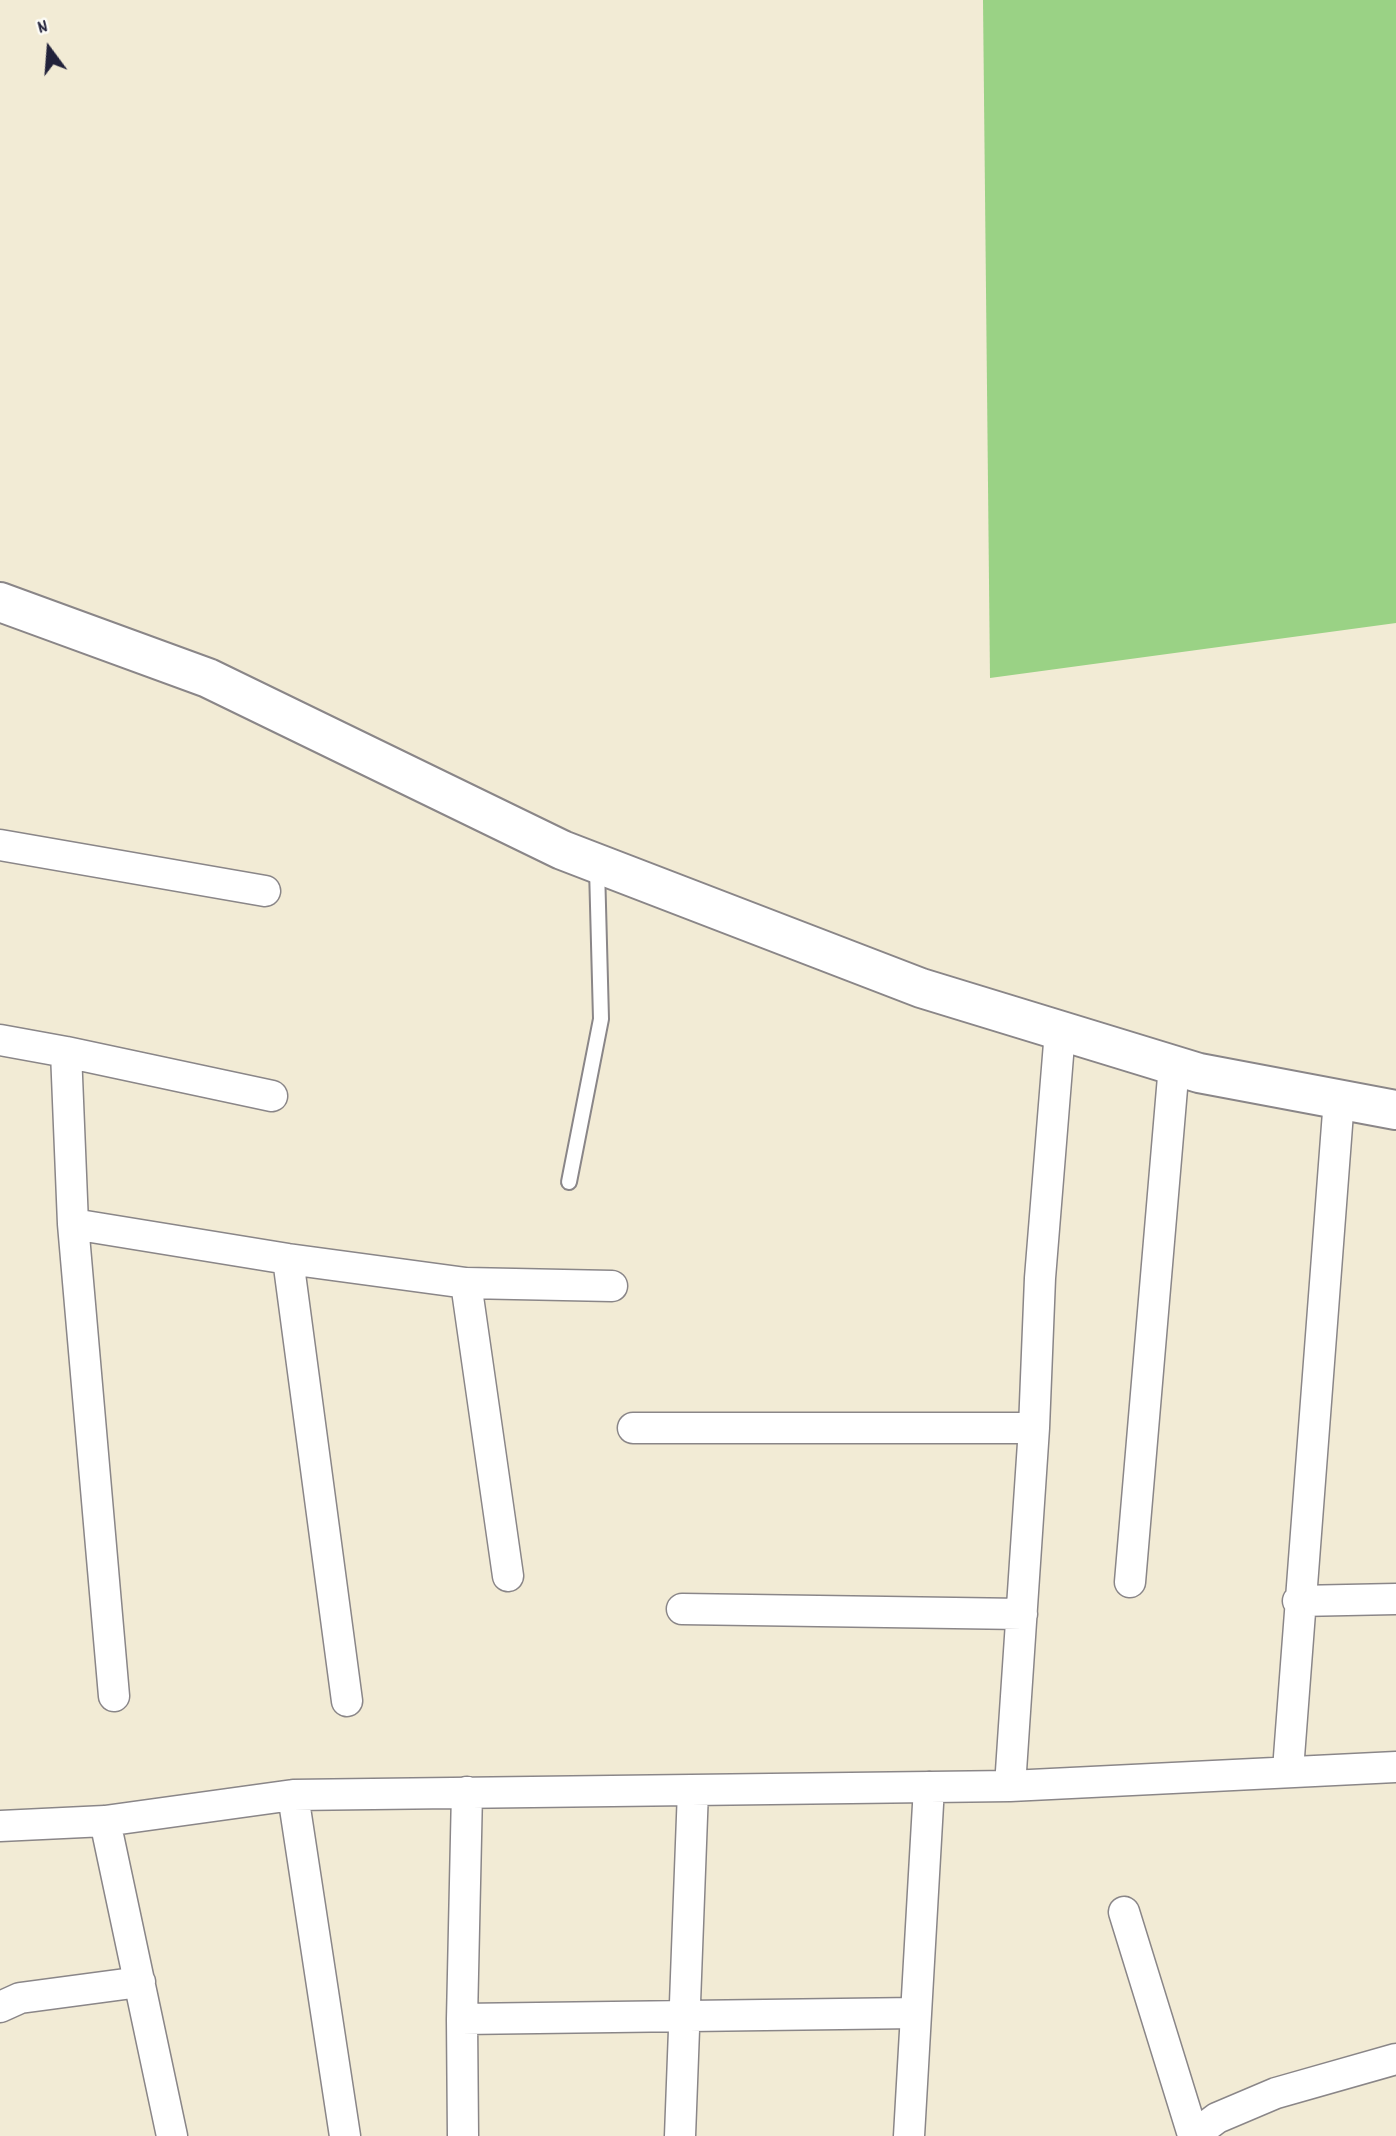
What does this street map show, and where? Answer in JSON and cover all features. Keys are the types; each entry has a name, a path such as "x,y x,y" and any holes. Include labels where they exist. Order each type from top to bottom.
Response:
{"street":[{"path":"0,602 208,678 562,850 921,988 1199,1073 1396,1110"},
{"path":"0,845 265,891"},
{"path":"1010,1786 1034,1428 1040,1278 1060,1031"},
{"path":"0,1040 272,1096"},
{"path":"66,1052 74,1224 114,1696"},
{"path":"1130,1582 1174,1065"},
{"path":"1288,1770 1298,1601 1339,1099"},
{"path":"74,1224 288,1259 466,1283 612,1286"},
{"path":"288,1259 347,1701"},
{"path":"466,1283 508,1576"},
{"path":"633,1428 1034,1428"},
{"path":"1298,1601 1396,1599"},
{"path":"682,1609 1022,1614"},
{"path":"0,1826 105,1821 293,1795 1010,1786 1288,1770 1396,1767"},
{"path":"909,2136 929,1787"},
{"path":"680,2136 682,2016 693,1790"},
{"path":"463,2136 462,2018 467,1792"},
{"path":"293,1795 345,2136"},
{"path":"105,1821 172,2136"},
{"path":"1124,1912 1193,2135 1217,2118 1276,2092 1396,2059"},
{"path":"0,2007 20,1998 140,1982"},
{"path":"462,2018 916,2013"}],"lane":[{"path":"569,1182 601,1019 597,863"}],"green space":[{"path":"983,0 1396,0 1396,623 990,678"}]}
